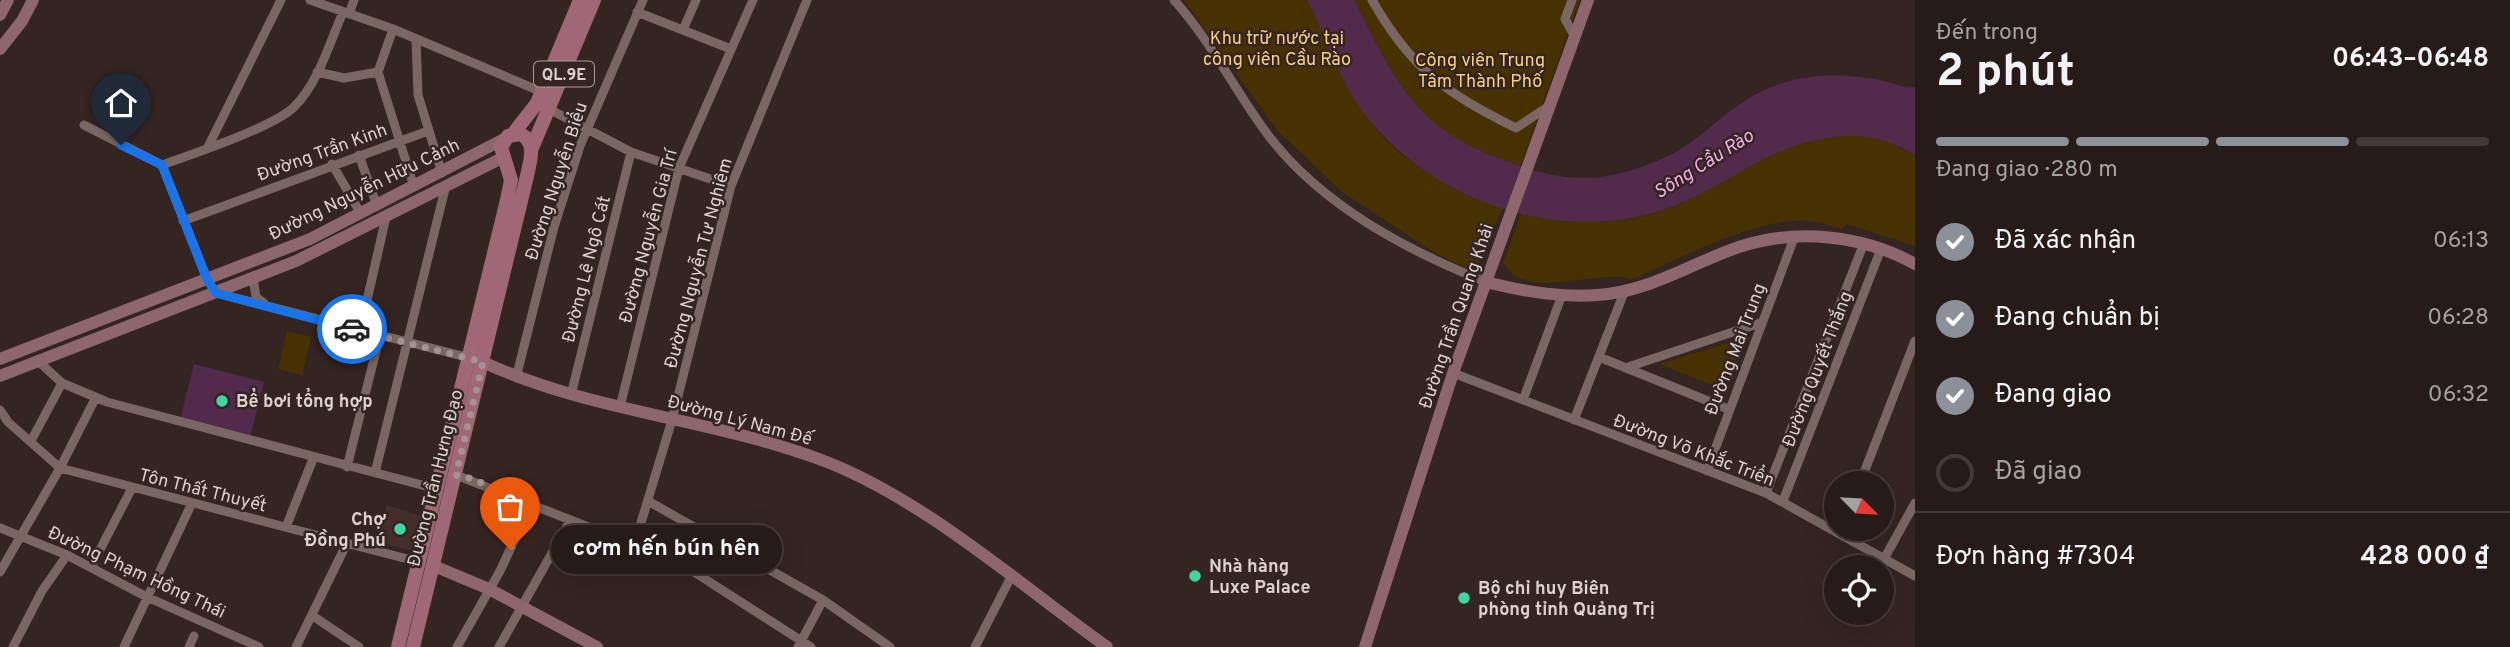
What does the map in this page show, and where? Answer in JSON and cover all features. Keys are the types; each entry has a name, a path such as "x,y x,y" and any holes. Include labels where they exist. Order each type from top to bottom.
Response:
{"main road":[{"path":"0,15 8,0"},
{"path":"0,49 22,21 33,0"},
{"name":"QL.9E","path":"510,136 533,110 580,0"},
{"name":"Đường Trần Hưng Đạo","path":"413,647 437,489 476,360 531,151 594,0"},
{"name":"Đường Trần Quang Khải","path":"1365,647 1453,373 1588,0"},
{"path":"510,136 527,138 531,151 520,163 505,158 501,147 510,136"},
{"name":"Đường Nguyễn Hữu Cảnh","path":"0,359 207,279 361,214 510,136"},
{"name":"Đường Trần Hưng Đạo","path":"398,647 456,475 511,180 505,158"},
{"name":"Đường Nguyễn Hữu Cảnh","path":"0,376 318,251 505,158"},
{"path":"1486,282 1562,296 1625,290 1740,247 1794,238 1820,237 1864,243 1915,264"},
{"path":"249,262 253,278"},
{"path":"207,279 216,293"},
{"name":"Đường Lý Nam Đế","path":"476,360 516,378 571,395 776,445 859,475 936,521 1099,645"},
{"path":"427,564 489,589 597,647"}],"street":[{"path":"208,147 281,0"},
{"path":"310,0 393,29 542,92"},
{"path":"162,165 273,120 293,108 317,72 354,0"},
{"name":"Đường Nguyễn Biểu","path":"516,378 554,227 586,129 643,0"},
{"path":"683,30 696,0"},
{"name":"Đường Nguyễn Gia Trí","path":"620,407 679,168 753,0"},
{"name":"Đường Nguyễn Tư Nghiêm","path":"631,543 648,500 672,420 731,186 807,0"},
{"path":"1174,0 1198,27 1266,131 1319,186 1395,240 1486,282"},
{"path":"1372,0 1404,51 1432,80 1453,95 1516,128 1549,106"},
{"path":"1572,0 1566,19 1574,37"},
{"path":"637,12 732,49"},
{"path":"317,72 344,78 378,72 393,29"},
{"path":"416,40 418,95 442,173"},
{"name":"Đường Trần Kinh","path":"183,221 400,141 378,72"},
{"path":"550,109 631,152 731,186"},
{"path":"85,125 162,165 207,279"},
{"path":"414,187 400,141 428,131"},
{"name":"Đường Lê Ngô Cát","path":"571,395 631,152"},
{"path":"359,155 377,206"},
{"path":"332,164 361,214"},
{"path":"375,473 410,342 446,186"},
{"path":"360,331 386,217"},
{"name":"Đường Mai Trung","path":"1707,471 1760,323 1794,238"},
{"name":"Đường Quyết Thắng","path":"1766,493 1864,243"},
{"name":"Đường Quyết Thắng","path":"1783,501 1881,249"},
{"path":"253,278 258,299 271,307"},
{"path":"1574,420 1625,290"},
{"path":"216,293 476,360"},
{"path":"1523,400 1562,296"},
{"path":"1625,368 1760,323"},
{"path":"347,467 380,335"},
{"path":"1865,471 1912,357 1915,341"},
{"path":"1599,358 1728,409"},
{"path":"37,360 62,383 96,397 313,459 437,489"},
{"name":"Đường Võ Khắc Triển","path":"1453,373 1766,493 1824,522"},
{"path":"31,441 62,383"},
{"path":"0,572 60,468 96,397"},
{"name":"Tôn Thất Thuyết","path":"0,410 8,422 60,468 427,564"},
{"path":"286,527 313,459"},
{"path":"456,475 473,479 570,521 680,563 800,643 811,647"},
{"path":"91,567 132,488"},
{"path":"648,500 823,600 890,647"},
{"path":"124,647 192,503"},
{"path":"1886,555 1915,503"},
{"path":"457,647 531,505"},
{"path":"499,647 570,521"},
{"name":"Đường Phạm Hồng Thái","path":"0,528 67,555 147,597 259,647"},
{"name":"Đường Võ Khắc Triển","path":"1857,541 1878,555"},
{"path":"296,647 347,543"},
{"path":"13,647 36,601 67,555"},
{"name":"Đường Võ Khắc Triển","path":"1894,564 1915,576"},
{"path":"975,647 1011,578"},
{"path":"800,643 823,600"},
{"path":"313,616 359,647"},
{"path":"189,647 194,636"}],"shaded area":[{"name":"Chợ Đồng Phú","path":"387,505 425,517 415,552 375,541"}],"green space":[{"name":"Khu trữ nước tại công viên Cầu Rào","path":"1184,0 1307,0 1357,100 1382,136 1419,166 1492,204 1503,207 1477,268 1466,268 1432,251 1342,192 1277,130"},
{"name":"Công viên Trung Tâm Thành Phố","path":"1354,0 1580,0 1520,167 1460,141 1427,117 1391,70"},
{"path":"1859,135 1888,141 1915,156 1915,246 1847,224 1842,229 1813,222 1789,221 1767,225 1719,241 1633,279 1601,277 1545,283 1528,281 1514,275 1503,263 1522,212 1571,221 1594,222 1641,217 1686,201 1784,148 1811,140"},
{"path":"287,331 311,337 302,375 278,369"},
{"path":"1744,338 1724,390 1659,364"}],"water":[{"name":"Sông Cầu Rào","path":"1307,0 1354,0 1392,71 1427,117 1452,136 1471,146 1536,171 1577,178 1618,174 1640,168 1679,150 1732,109 1762,91 1792,80 1830,76 1867,78 1915,87 1915,156 1899,146 1873,138 1846,136 1820,139 1776,153 1677,205 1635,217 1592,222 1548,219 1506,210 1464,194 1426,172 1393,145 1355,100"},
{"name":"Bể bơi tổng hợp","path":"194,364 264,382 250,438 180,420"}],"way so far":[{"path":"352,329 483,362 456,475 473,479 531,505 510,549"}],"place":[{"name":"Bể bơi tổng hợp","path":"222,401"},
{"name":"Chợ Đồng Phú","path":"400,529"},
{"name":"cơm hến bún hên","path":"510,549"},
{"name":"Nhà hàng Luxe Palace","path":"1195,576"},
{"name":"Bộ chỉ huy Biên phòng tỉnh Quảng Trị","path":"1464,598"}],"route":[{"path":"121,145 162,165 207,279 216,293 352,329"}]}
